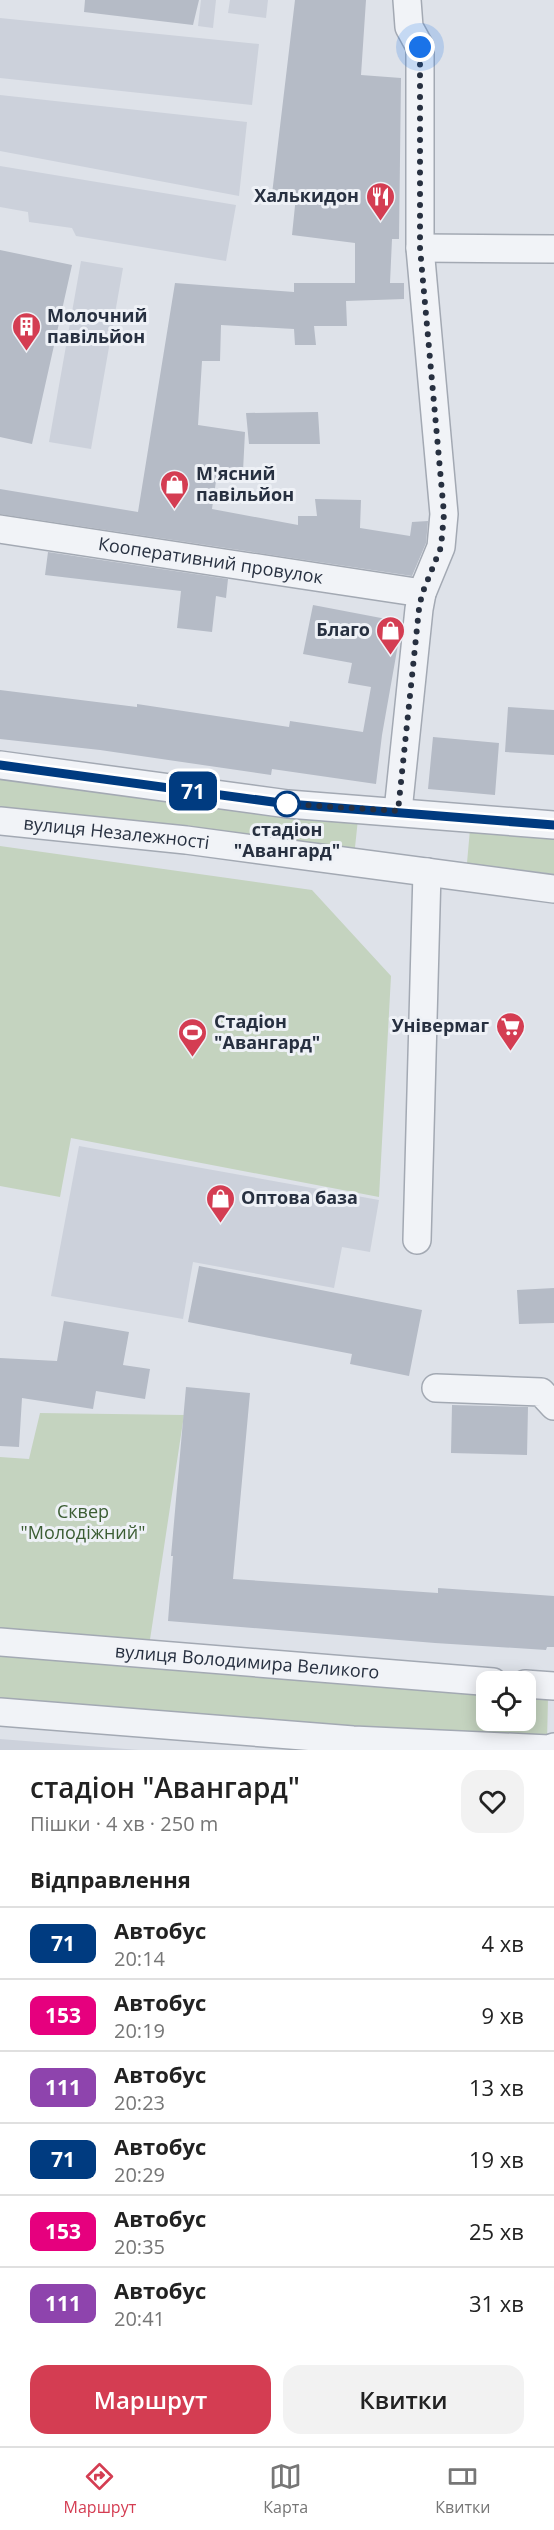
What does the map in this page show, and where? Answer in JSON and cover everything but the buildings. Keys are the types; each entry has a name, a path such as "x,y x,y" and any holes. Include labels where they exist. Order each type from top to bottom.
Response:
{"street":[{"path":"398,811 422,594 441,547 444,514 420,248 420,47 409,27 407,0"},
{"path":"420,248 554,249"},
{"name":"Кооперативний провулок","path":"0,529 422,594"},
{"path":"0,765 288,804 554,825"},
{"name":"вулиця Незалежності","path":"0,821 186,840 554,889"},
{"path":"417,1240 427,872"},
{"path":"436,1388 541,1392 554,1406"},
{"name":"вулиця Володимира Великого","path":"0,1642 476,1681"},
{"path":"536,1685 554,1686"},
{"path":"0,1712 404,1746 549,1749 554,1747"}],"shaded area":[{"path":"201,0 216,0 213,28 198,26"},
{"path":"230,0 268,0 266,18 228,13"},
{"path":"0,18 259,44 252,105 0,78"},
{"path":"0,95 247,122 239,196 0,151"},
{"path":"0,166 236,205 226,261 76,236 72,228 29,222 28,212 0,207"},
{"path":"81,261 123,268 91,449 49,442"},
{"name":"Оптова база","path":"79,1146 379,1200 370,1252 342,1247 334,1288 193,1262 183,1319 51,1296"},
{"path":"0,1739 139,1750 0,1750"}],"green space":[{"path":"0,774 358,819 354,857 0,814"},
{"path":"470,829 554,837 554,874 467,863"},
{"name":"Стадіон \"Авангард\"","path":"0,846 312,890 391,976 379,1197 71,1138 60,1197 0,1186"},
{"name":"Сквер \"Молодіжний\"","path":"40,1413 184,1415 146,1666 476,1692 476,1731 536,1731 536,1697 548,1698 547,1742 0,1701 0,1457 29,1459"}],"bus line":[{"name":"71","path":"0,765 288,804 554,825"}],"place":[{"name":"Халькидон","path":"380,222"},
{"name":"Молочний павільйон","path":"26,352"},
{"name":"М'ясний павільйон","path":"175,510"},
{"name":"Благо","path":"391,656"},
{"name":"стадіон \"Авангард\"","path":"287,804"},
{"name":"Універмаг","path":"510,1052"},
{"name":"Стадіон \"Авангард\"","path":"193,1058"},
{"name":"Оптова база","path":"220,1224"}],"route":[{"path":"287,804 398,811 419,609 422,594 441,547 444,514 420,248 420,47"}]}
